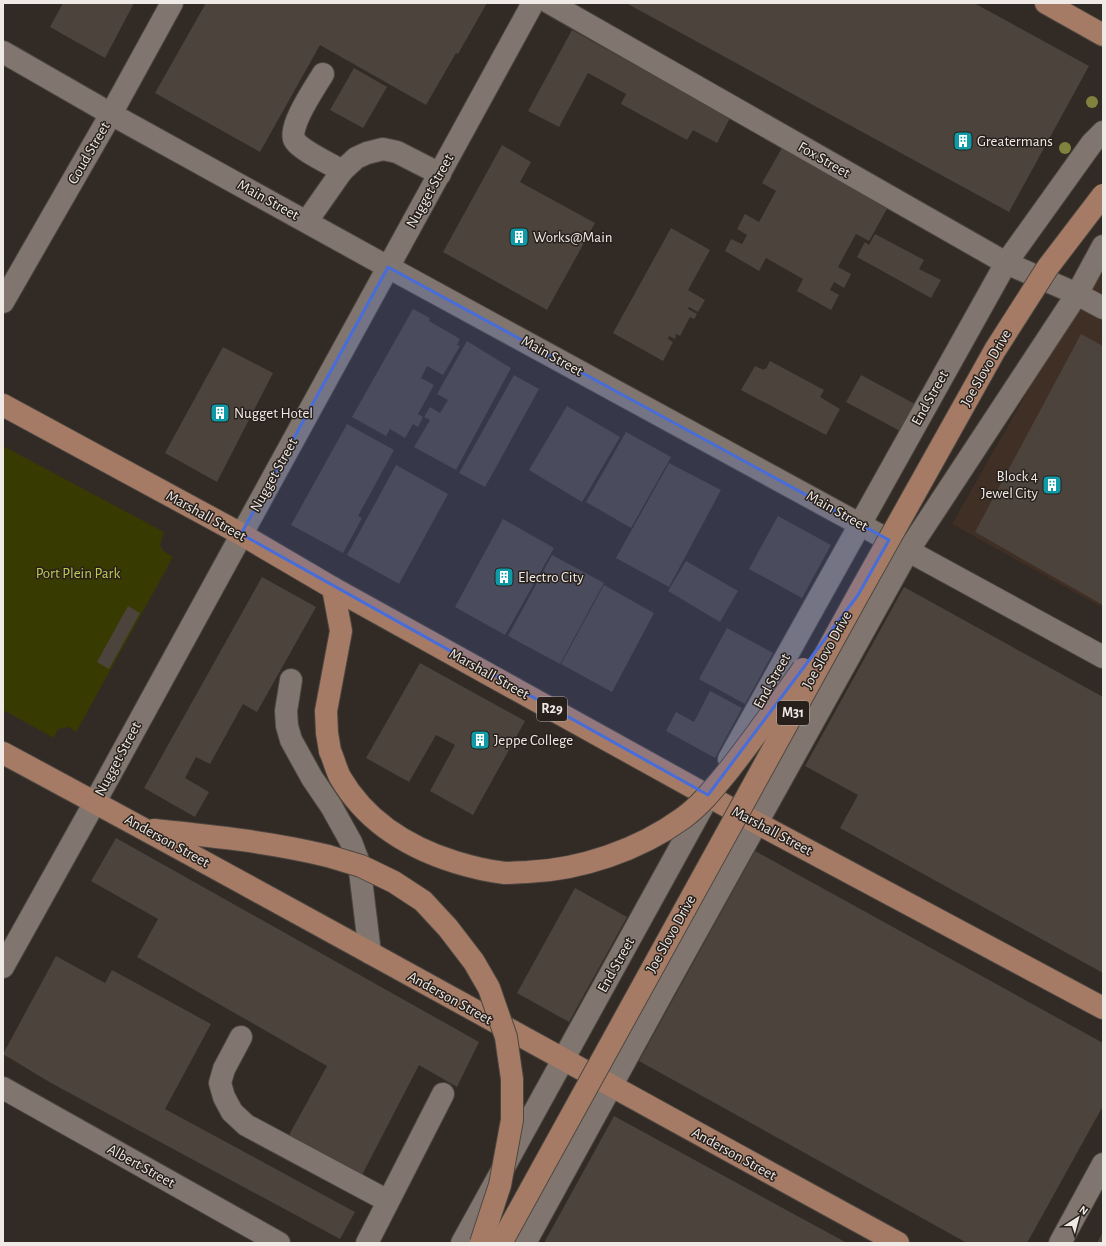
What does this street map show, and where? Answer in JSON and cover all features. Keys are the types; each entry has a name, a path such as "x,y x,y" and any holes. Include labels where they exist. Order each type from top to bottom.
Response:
{"main road":[{"path":"1046,3 1103,35"},
{"name":"Joe Slovo Drive","path":"501,1243 858,595 995,350 1048,267 1103,195"},
{"name":"Marshall Street","path":"3,405 241,534 334,588 757,823 1103,1008"},
{"path":"334,588 341,631 326,711 330,751 340,776 354,796 374,819 399,839 430,854 472,867 506,873 545,871 588,863 629,848 661,832 684,818 711,792 742,754 858,595"},
{"name":"Anderson Street","path":"3,753 146,829 612,1087 898,1243"},
{"path":"146,829 213,836 301,849 361,866 394,882 423,901 457,939 474,962 489,988 506,1037 512,1079 512,1120 500,1185 481,1243"}],"street":[{"name":"Goud Street","path":"3,302 111,114 172,3"},
{"name":"Nugget Street","path":"3,967 533,3"},
{"name":"Fox Street","path":"550,3 1006,263 1077,294 1103,308"},
{"name":"Main Street","path":"3,52 111,114 1103,657"},
{"path":"323,74 295,123 293,136 295,141 302,148 342,171"},
{"name":"End Street","path":"462,1243 708,796 1006,263 1092,143 1103,132"},
{"path":"307,221 342,171 356,158 367,153 383,149 397,152 440,174"},
{"path":"525,1243 908,551 1077,294 1103,246"},
{"path":"290,680 286,711 287,726 291,740 351,842 359,863 370,953"},
{"path":"241,1037 224,1069 220,1083 224,1097 232,1112 246,1125 388,1201"},
{"name":"Albert Street","path":"3,1088 279,1243"},
{"path":"367,1243 443,1094"},
{"path":"1060,1243 1103,1164"}],"highlighted area":[{"path":"388,267 889,540 858,595 708,795 241,534"}],"shaded area":[{"name":"Block 4 Jewel City","path":"1103,273 1103,608 952,524 1057,340"}],"green space":[{"name":"Port Plein Park","path":"3,446 164,532 160,545 163,551 173,557 76,732 69,727 58,729 54,738 3,710"}],"building":[{"path":"63,3 134,3 105,58 50,27"},
{"path":"206,3 487,3 458,54 456,53 426,105 320,45 260,152 155,93"},
{"name":"Greatermans","path":"626,3 974,3 1089,66 1009,212"},
{"path":"572,30 730,118 717,143 693,130 687,140 621,104 626,94 588,73 559,127 528,111"},
{"path":"354,68 387,87 363,128 330,110"},
{"name":"Works@Main","path":"502,145 531,162 520,182 595,223 547,310 443,252"},
{"path":"783,146 889,205 869,241 856,234 838,267 851,274 844,288 834,282 830,290 839,295 831,310 797,291 803,279 766,258 759,271 725,251 731,239 742,244 747,235 737,229 745,214 759,222 776,191 762,183"},
{"path":"671,228 710,250 688,290 705,300 698,312 689,307 688,309 697,314 694,319 690,317 680,336 676,334 675,339 669,336 668,339 673,342 663,361 613,333"},
{"path":"875,234 924,260 919,269 941,280 931,298 857,257 865,242 869,245"},
{"path":"413,309 430,318 429,321 460,339 457,345 460,346 443,375 427,366 421,378 434,385 418,414 423,417 418,427 413,424 405,438 390,429 386,436 352,417"},
{"name":"Block 4 Jewel City","path":"1081,334 1103,346 1103,605 975,532"},
{"path":"467,341 511,368 456,470 414,447 430,420 424,417 430,407 440,413 448,400 437,394"},
{"name":"Nugget Hotel","path":"223,347 273,373 217,482 165,453"},
{"path":"770,361 824,390 820,397 840,409 826,435 741,390 755,366 764,370"},
{"path":"514,375 539,389 485,487 459,473"},
{"path":"861,375 915,404 900,431 846,402"},
{"path":"567,406 620,437 582,502 529,470"},
{"path":"347,424 394,450 358,516 362,518 343,553 291,525"},
{"path":"626,432 671,457 631,528 586,502"},
{"path":"669,463 721,490 669,587 616,558"},
{"path":"396,465 448,494 399,584 347,555"},
{"path":"778,516 831,545 802,598 749,569"},
{"name":"Electro City","path":"503,519 554,548 505,635 455,607"},
{"path":"552,555 604,583 560,664 508,636"},
{"path":"686,561 738,591 720,622 668,591"},
{"path":"262,577 316,607 257,712 243,704 210,764 196,757 185,778 209,792 195,817 144,788"},
{"path":"604,585 654,613 612,692 561,664"},
{"path":"904,587 1103,697 1103,973 840,828 858,795 805,766"},
{"path":"128,606 140,613 109,669 97,662"},
{"path":"727,628 773,653 745,704 699,679"},
{"name":"Jeppe College","path":"420,663 525,721 473,815 430,791 455,745 436,735 409,782 366,758"},
{"path":"710,691 742,708 715,758 666,731 676,712 694,722"},
{"path":"116,838 479,1042 457,1087 419,1065 362,1175 289,1135 327,1066 137,957 158,919 91,881"},
{"path":"755,851 1103,1043 1103,1106 1027,1243 967,1243 639,1061"},
{"path":"575,888 627,917 569,1022 517,993"},
{"path":"56,956 105,983 112,970 211,1024 165,1109 355,1212 340,1239 51,1083 3,1054"},
{"path":"614,1116 847,1243 544,1243"},
{"path":"1103,1232 1103,1243 1097,1243"}],"place":[{"name":"Greatermans","path":"963,141"},
{"name":"Works@Main","path":"519,237"},
{"name":"Nugget Hotel","path":"220,413"},
{"name":"Block 4 Jewel City","path":"1052,485"},
{"name":"Electro City","path":"504,577"},
{"name":"Jeppe College","path":"480,740"}]}
